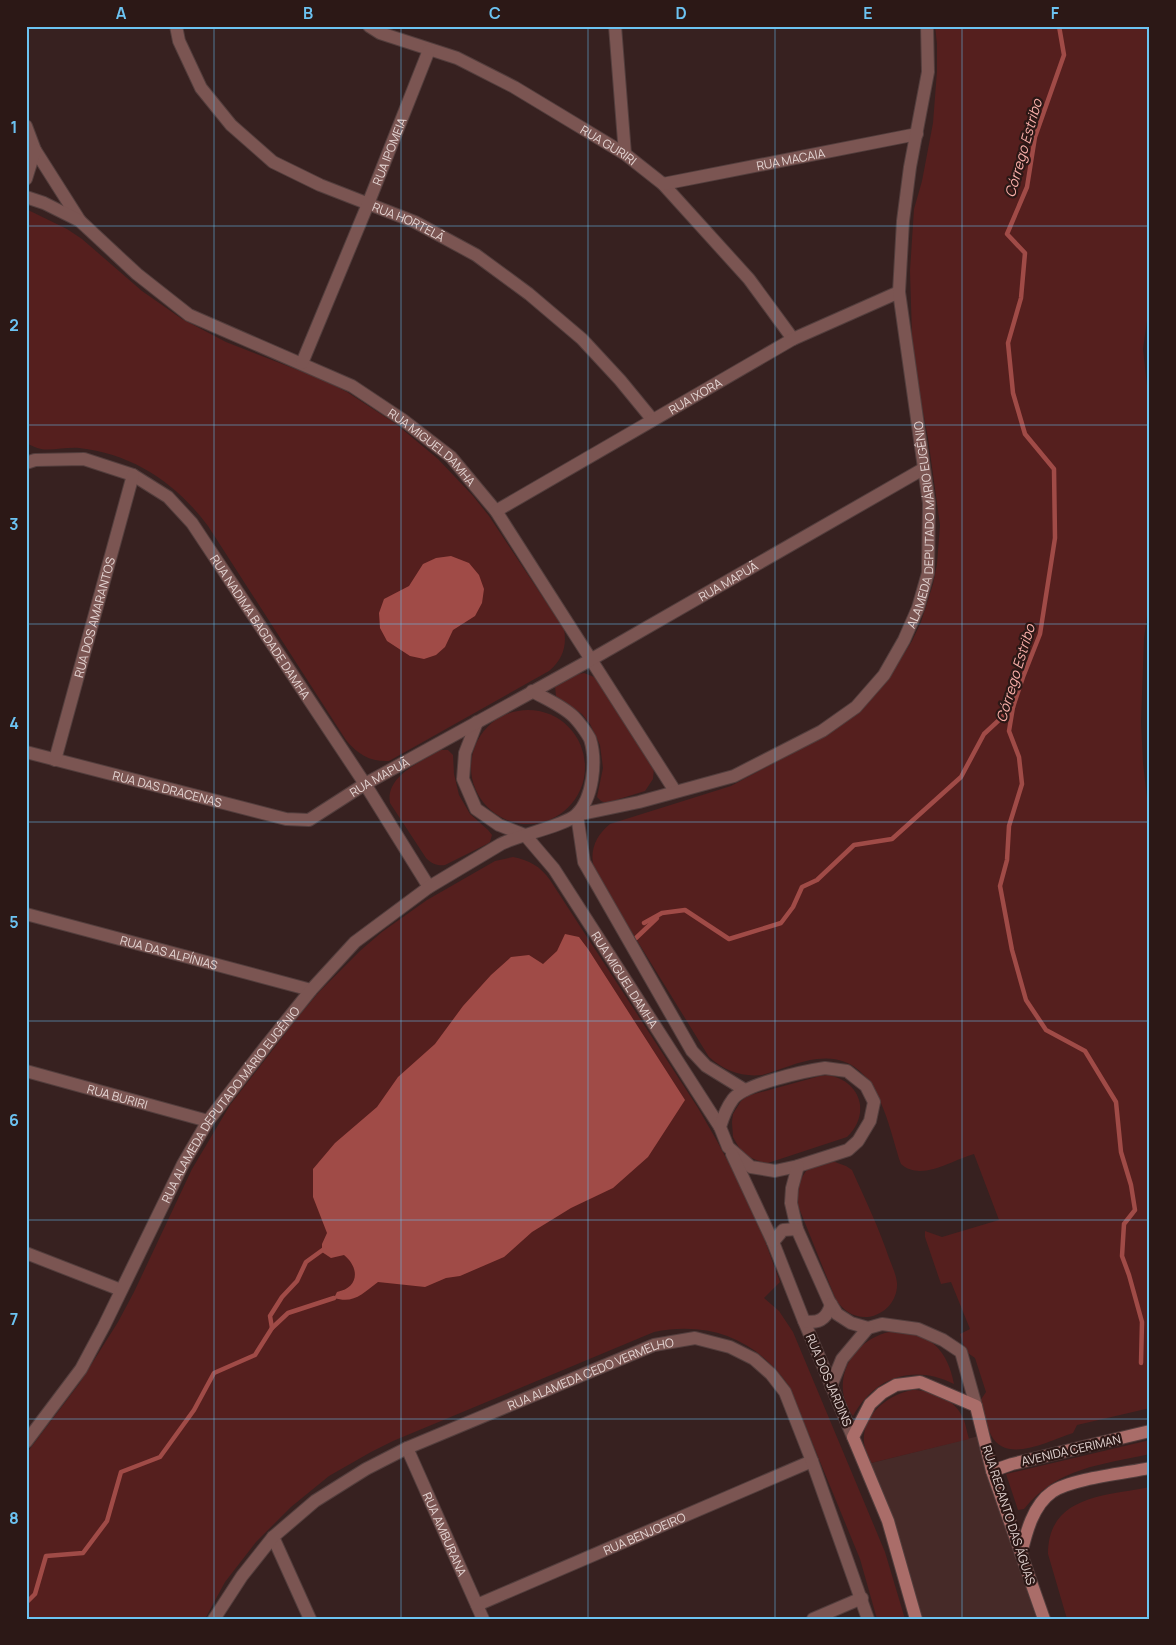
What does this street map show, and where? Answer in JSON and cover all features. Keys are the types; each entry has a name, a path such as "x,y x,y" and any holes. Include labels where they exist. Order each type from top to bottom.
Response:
{"street":[{"name":"RUA HORTELÃ","path":"176,26 179,41 201,88 231,124 273,162 320,185 415,222 476,255 529,294 582,339 620,380 652,420"},
{"name":"RUA GURIRI","path":"369,26 380,33 457,58 514,87 625,154 663,184 748,279 793,339"},
{"path":"615,26 625,154"},
{"name":"ALAMEDA DEPUTADO MÁRIO EUGÊNIO","path":"577,815 639,802 675,790 734,776 822,731 856,707 884,675 904,640 918,608 928,573 929,503 899,292 903,221 910,167 928,72 927,26"},
{"name":"RUA IPOMEIA","path":"302,363 429,50"},
{"name":"RUA MIGUEL DAMHA","path":"26,126 35,150 80,221 137,274 190,315 352,386 451,457 496,511 675,790"},
{"name":"RUA MACAIA","path":"663,184 917,134"},
{"path":"26,179 35,150"},
{"name":"RUA MIGUEL DAMHA","path":"26,197 44,203 80,221"},
{"name":"RUA IXORA","path":"496,511 793,339 899,292"},
{"name":"RUA NADIMA BAGDADE DAMHA","path":"26,463 35,460 84,459 133,475 168,496 192,523 366,784 429,887"},
{"name":"RUA MAPUÃ","path":"532,692 924,469"},
{"name":"RUA DOS AMARANTOS","path":"55,760 133,475"},
{"path":"532,692 574,717 590,739 593,764 591,791 577,815 519,837 476,809 463,778 465,753 477,722 532,692"},
{"name":"RUA MAPUÃ","path":"309,820 366,784 477,722"},
{"name":"RUA DAS DRACENAS","path":"26,752 286,819 309,820"},
{"name":"RUA MIGUEL DAMHA","path":"577,815 584,862 692,1051 706,1066 745,1090"},
{"name":"RUA MIGUEL DAMHA","path":"519,837 554,870 720,1127"},
{"name":"RUA ALAMEDA DEPUTADO MÁRIO EUGÊNIO","path":"26,1442 81,1369 183,1164 208,1122 311,990 355,942 429,887 519,837"},
{"name":"RUA DAS ALPÍNIAS","path":"26,914 311,990"},
{"path":"825,1068 847,1071 866,1086 874,1102 870,1121 858,1142 848,1150 798,1166 775,1171 751,1167 728,1147 720,1127 724,1115 734,1098 745,1090 804,1071 825,1068"},
{"name":"RUA BURIRI","path":"26,1071 208,1122"},
{"name":"RUA DOS JARDINS","path":"728,1147 773,1242 888,1521 916,1619"},
{"path":"798,1166 790,1203 797,1229 837,1314 851,1323 868,1328 842,1359 831,1386"},
{"path":"773,1242 783,1230 797,1229"},
{"path":"26,1253 121,1290"},
{"path":"804,1320 813,1323 822,1320 829,1312 831,1304"},
{"name":"RUA RECANTO DAS ÁGUAS","path":"868,1328 882,1324 918,1329 943,1340 961,1352 992,1472 1044,1619"},
{"name":"RUA ALAMEDA CEDO VERMELHO","path":"214,1619 242,1576 273,1537 316,1501 366,1469 407,1448 654,1345 695,1338 730,1347 754,1360 772,1374 785,1392 812,1461 868,1619"},
{"path":"852,1437 870,1404 882,1393 896,1386 920,1382 976,1406"},
{"name":"AVENIDA CERIMAN","path":"992,1472 1012,1464 1150,1431"},
{"name":"RUA AMBURANA","path":"407,1448 483,1619"},
{"name":"RUA BENJOEIRO","path":"477,1605 812,1461"},
{"path":"1021,1554 1027,1529 1037,1508 1051,1492 1074,1483 1150,1468"},
{"path":"273,1537 310,1619"},
{"path":"812,1619 862,1598"}],"shaded area":[{"path":"935,26 1150,26 1150,300 1143,349 1150,412 1150,592 1144,639 1141,722 1143,763 1150,824 1150,1408 1077,1425 1073,1433 1041,1445 1017,1449 1007,1448 998,1444 989,1431 980,1401 986,1392 975,1358 965,1351 960,1334 970,1329 951,1282 941,1284 925,1237 925,1231 942,1237 999,1220 974,1154 927,1170 909,1169 901,1164 884,1110 876,1093 866,1078 853,1066 837,1059 810,1060 762,1075 740,1074 715,1062 709,1057 596,874 593,860 596,840 610,824 731,786 830,733 890,676 912,641 921,622 937,564 940,525 928,438 915,370 910,271 914,209 922,181 933,123 937,71"},
{"path":"26,209 67,229 82,239 142,291 182,319 226,342 321,379 347,392 396,424 438,459 489,516 564,629 564,647 558,662 549,671 389,761 371,759 355,750 346,740 208,526 182,497 152,473 117,457 99,451 79,448 41,449 26,443"},
{"path":"451,556 469,563 479,575 484,589 482,603 475,616 453,630 445,647 436,655 424,659 410,656 387,641 380,628 379,613 384,599 409,586 423,564 436,558"},
{"path":"584,673 599,681 654,768 653,779 645,791 606,803 597,797 603,768 600,745 590,724 582,714 556,696 555,686 574,675"},
{"path":"528,710 550,715 568,727 580,745 585,767 580,789 568,807 550,819 528,824 506,819 488,807 476,789 471,767 476,745 488,727 506,715"},
{"path":"440,750 448,750 453,755 454,774 459,795 470,814 492,835 490,842 487,844 445,865 435,864 426,858 390,803 390,793 393,785 399,778 406,771"},
{"path":"513,857 534,864 550,880 698,1108 735,1175 761,1230 780,1282 764,1298 779,1311 793,1332 885,1552 905,1619 877,1619 860,1559 789,1386 762,1356 747,1345 713,1332 675,1329 654,1332 393,1441 329,1476 291,1507 256,1542 225,1582 205,1619 26,1619 26,1454 79,1384 118,1322 192,1169 230,1105 319,992 361,950 382,932 427,900 495,861"},
{"path":"565,934 579,937 588,949 685,1100 648,1157 613,1188 571,1208 532,1232 504,1257 460,1276 446,1278 425,1287 378,1282 358,1297 347,1300 334,1298 337,1292 350,1286 355,1277 355,1271 344,1255 331,1258 322,1252 322,1244 327,1233 313,1197 313,1169 335,1143 377,1107 398,1077 435,1044 463,1006 491,975 511,957 529,955 543,964 557,951"},
{"path":"828,1075 839,1078 848,1084 855,1091 859,1100 859,1118 847,1137 768,1163 747,1156 741,1151 733,1137 732,1122 733,1114 741,1101 747,1096"},
{"path":"832,1161 852,1170 896,1276 897,1289 893,1301 885,1310 874,1316 863,1317 854,1315 842,1307 836,1300 797,1203 799,1182 806,1171 811,1167"},
{"path":"895,1331 918,1335 935,1345 947,1362 954,1384 924,1375 910,1375 897,1378 884,1383 872,1391 853,1416 846,1402 843,1388 844,1374 849,1362 857,1350 868,1341"},
{"path":"912,1390 935,1394 955,1406 964,1420 969,1439 871,1463 865,1448 864,1437 870,1418 876,1410 893,1397"},
{"path":"983,1435 1044,1619 916,1619 865,1467 871,1463"},
{"path":"1150,1440 1150,1454 1098,1465 1066,1476 1051,1484 1037,1495 1024,1509 1018,1510 1006,1474"},
{"path":"1150,1487 1150,1619 1067,1619 1048,1554 1051,1535 1058,1520 1069,1509 1082,1502"}],"waterway":[{"name":"Córrego Estribo","path":"1059,26 1064,55 1035,137 1027,187 1007,234 1025,253 1021,298 1008,343 1013,393 1025,434 1054,469 1055,538 1040,634 1013,707 1009,731 1019,757 1022,784 1009,826 1007,860 1000,886 1012,950 1026,1000 1046,1030 1085,1051 1116,1102 1121,1152 1131,1185 1135,1210 1124,1224 1122,1256 1142,1322 1141,1363"},
{"path":"644,923 662,913 685,910 729,939 781,923 793,907 802,887 817,880 854,845 892,839 961,777 984,734 1013,707"},
{"path":"636,938 657,918"},
{"path":"272,1328 270,1316 282,1297 297,1281 306,1262 324,1249"},
{"path":"26,1603 35,1594 46,1556 83,1553 107,1521 121,1472 160,1457 194,1410 214,1373 255,1355 272,1328 288,1313 334,1298"}]}
